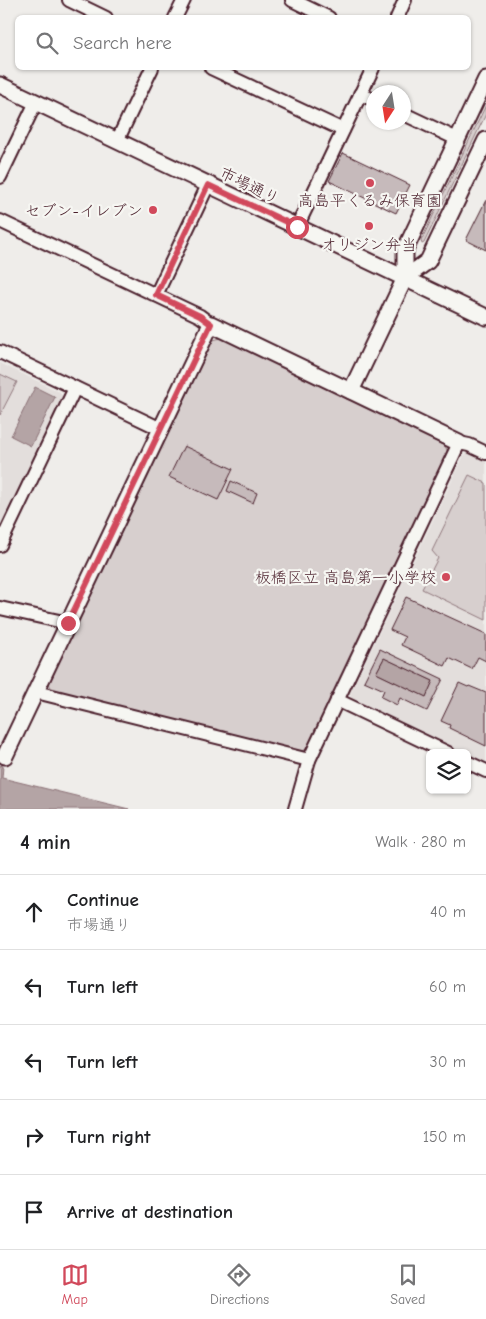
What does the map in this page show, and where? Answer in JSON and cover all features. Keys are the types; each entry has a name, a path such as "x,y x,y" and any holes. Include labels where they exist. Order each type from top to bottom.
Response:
{"street":[{"path":"69,0 100,15"},
{"path":"177,15 184,0"},
{"path":"292,0 323,15"},
{"path":"398,15 405,0"},
{"path":"117,141 151,70"},
{"path":"215,70 343,130"},
{"path":"297,227 372,70"},
{"path":"351,391 405,278 405,250 486,79"},
{"name":"市場通り","path":"0,85 486,317"},
{"path":"360,94 366,97"},
{"path":"0,177 36,102"},
{"path":"411,117 457,139"},
{"path":"405,278 428,261 484,148"},
{"path":"156,295 208,185"},
{"path":"0,221 200,316 211,324 351,391 486,453"},
{"path":"2,755 36,692 211,324"},
{"path":"0,352 161,429"},
{"path":"0,545 75,388"},
{"path":"294,809 309,760 460,442"},
{"path":"0,608 68,623"},
{"path":"36,692 309,760"},
{"path":"337,700 440,749"},
{"path":"471,764 486,771"}],"shaded area":[{"path":"486,105 486,114 422,244 421,241"},
{"path":"221,338 445,446 448,452 307,749 301,751 52,691 49,683 213,340"},
{"path":"0,363 60,392 63,399 0,530"},
{"path":"0,374 17,382 0,415"},
{"path":"35,387 55,397 31,446 11,436"},
{"name":"板橋区立 高島第一小学校","path":"470,453 486,461 486,764 471,757 471,749 454,749 352,700 350,694 464,455"},
{"path":"469,475 486,483 486,620 422,589 438,558 432,551"},
{"path":"384,658 433,681 426,697 376,673"},
{"path":"0,765 3,766 2,778 129,809 0,809"}],"building":[{"path":"343,153 410,185 396,213 329,181"},
{"path":"486,200 486,250 466,240"},
{"path":"184,446 233,469 218,500 169,477"},
{"path":"231,481 257,493 253,503 227,491"},
{"path":"406,597 486,634 486,661 478,657 472,669 449,658 445,666 401,645 405,637 390,630"},
{"path":"380,649 443,679 427,711 400,698 397,705 381,697 384,690 364,681","holes":["384,658 433,681 426,697 376,673"]},
{"path":"459,683 486,693 486,746 449,728 450,725 441,721"}],"place":[{"name":"高島平くるみ保育園","path":"370,183"},
{"name":"セブン-イレブン","path":"153,210"},
{"name":"オリジン弁当","path":"369,226"},
{"name":"板橋区立 高島第一小学校","path":"446,577"}],"route":[{"path":"68,623 211,324 200,316 156,295 208,185 297,227"}]}
